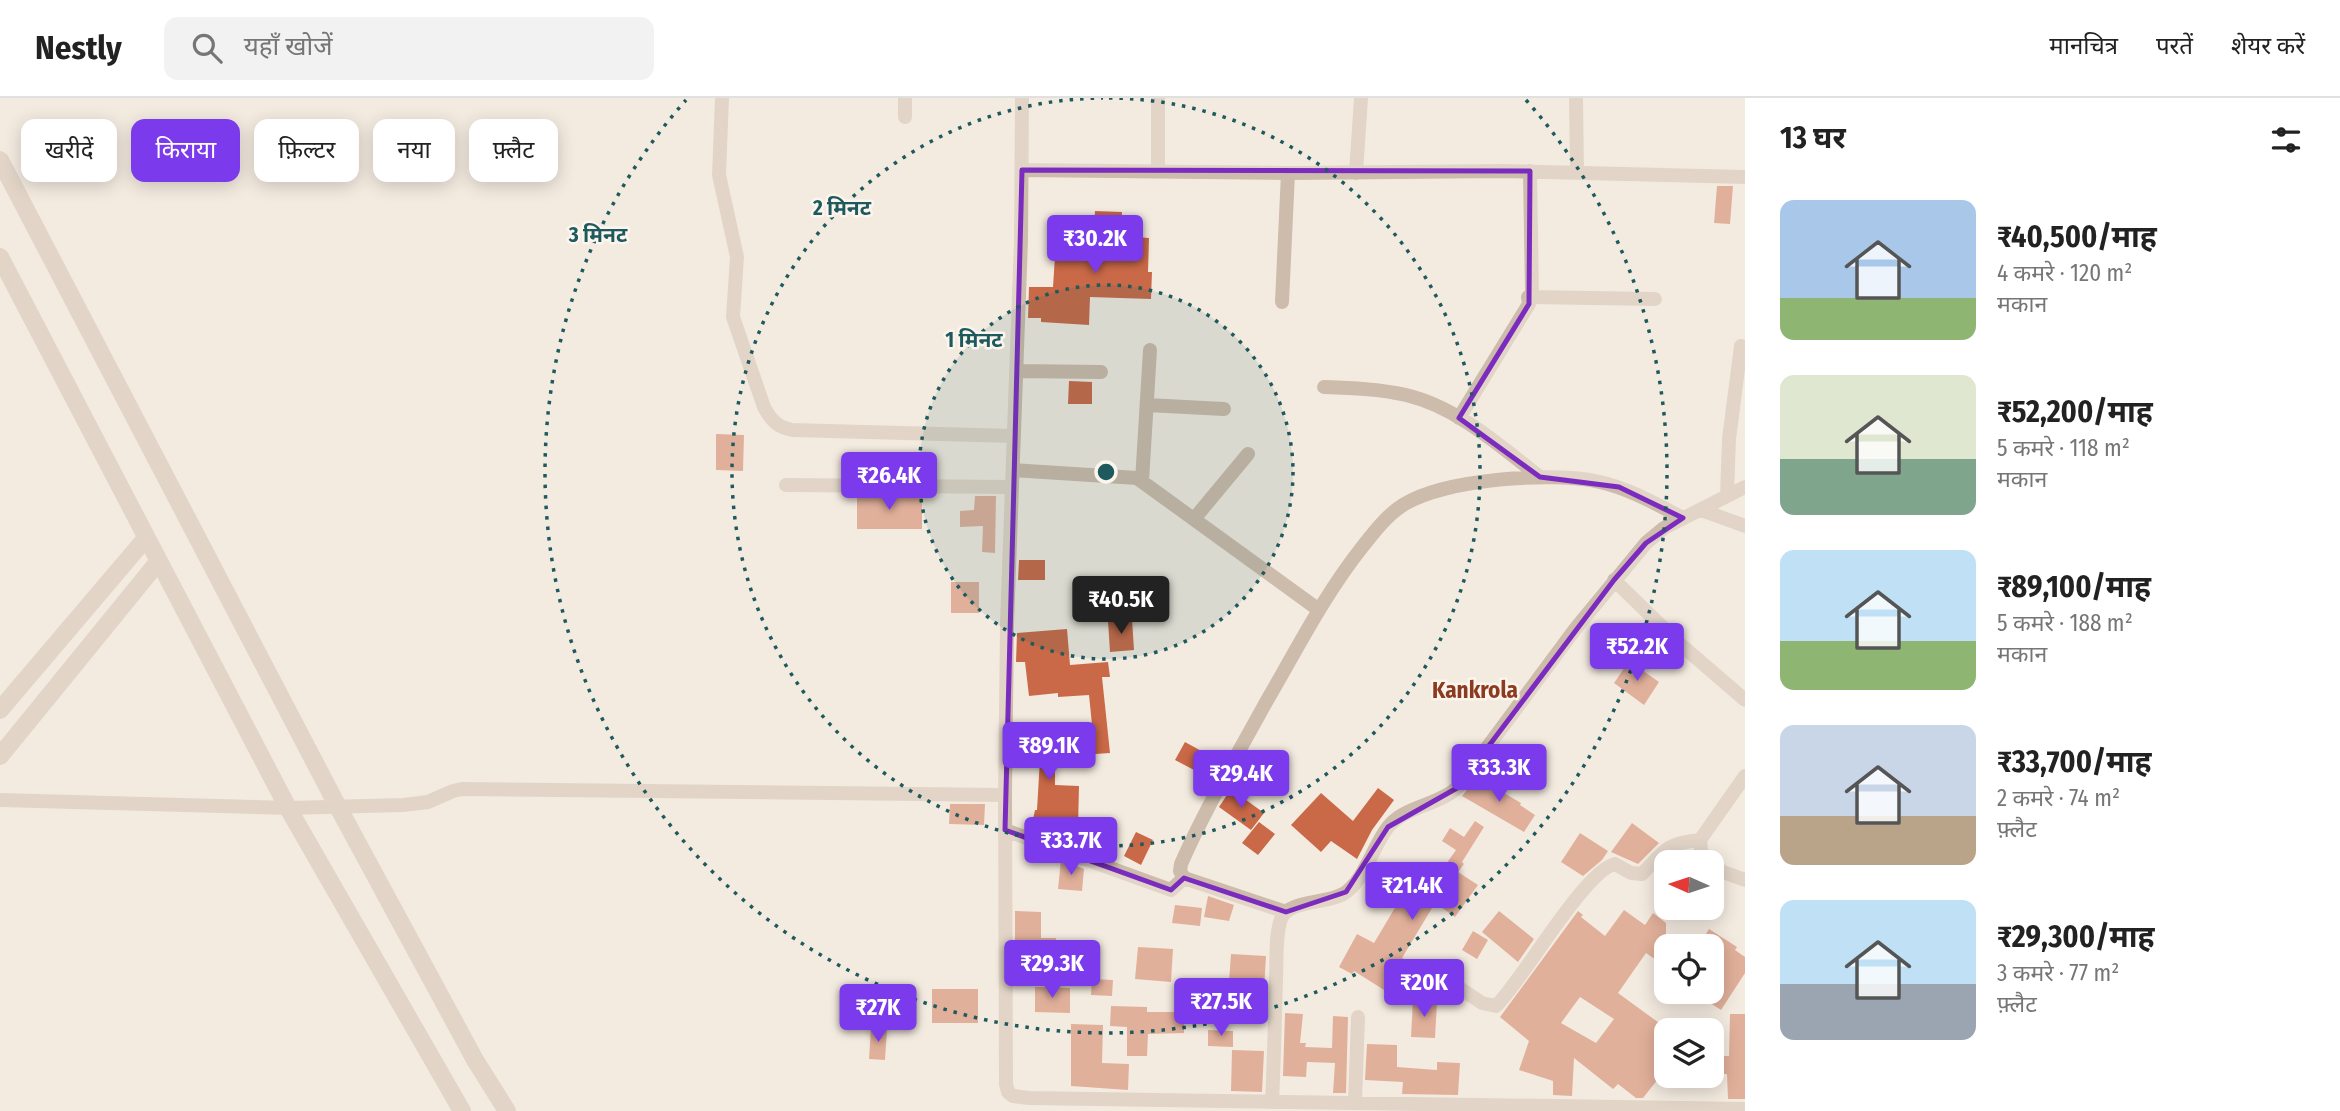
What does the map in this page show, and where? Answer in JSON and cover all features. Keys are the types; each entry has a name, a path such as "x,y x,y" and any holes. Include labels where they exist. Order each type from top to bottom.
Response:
{"street":[{"path":"722,98 719,175 737,257 733,317 771,420 781,428 792,430 1014,436"},
{"path":"905,98 905,117"},
{"path":"1022,98 1007,624 1006,1089 1013,1096 1108,1106 1272,1102 1310,1107 1355,1103 1560,1109 1745,1109"},
{"path":"1158,98 1158,171"},
{"path":"1356,173 1361,98"},
{"path":"1576,98 1577,172"},
{"path":"0,160 337,805 475,1060 507,1111"},
{"path":"1022,170 1288,173 1530,171 1745,177"},
{"path":"1528,298 1532,294 1530,171"},
{"path":"1282,302 1288,173"},
{"path":"0,257 288,808 462,1111"},
{"path":"1528,298 1656,299"},
{"path":"1459,418 1524,314 1529,304 1528,298"},
{"path":"1727,495 1729,439 1741,346"},
{"path":"1142,481 1150,350"},
{"path":"1016,371 1101,372"},
{"path":"1324,387 1372,389 1429,402 1495,442 1540,477"},
{"path":"1147,405 1224,409"},
{"path":"1194,519 1248,454"},
{"path":"1013,470 1137,478 1319,610"},
{"path":"1286,912 1184,878 1180,871 1184,855 1223,780 1319,610 1349,563 1374,531 1402,505 1441,489 1540,477 1578,478 1619,487 1683,518"},
{"path":"786,485 1012,486"},
{"path":"1272,1102 1277,958 1280,922 1286,912 1291,908 1334,898 1346,892 1356,881 1388,827 1399,817 1447,797 1457,788 1614,580 1646,543 1664,528 1745,487"},
{"path":"1701,510 1745,526"},
{"path":"0,710 146,537"},
{"path":"0,756 6,735 158,562"},
{"path":"1614,580 1745,700"},
{"path":"1701,850 1700,840 1745,776"},
{"path":"0,800 288,808 415,803 434,800 462,789 1005,795"},
{"path":"1005,830 1171,890 1184,878"},
{"path":"1437,973 1482,1003 1496,1006 1556,925 1605,869 1615,864 1631,873 1642,874 1671,845 1700,840"},
{"path":"1724,872 1745,880"},
{"path":"1355,1103 1358,1017"}],"highlighted area":[{"path":"1022,170 1530,171 1529,304 1459,418 1540,477 1619,487 1683,518 1646,543 1614,580 1457,788 1388,827 1346,892 1286,912 1184,878 1171,890 1005,830"}],"building":[{"path":"1717,186 1733,186 1730,224 1714,223"},
{"path":"1095,211 1122,212 1121,236 1149,238 1148,272 1152,272 1151,299 1090,297 1089,325 1041,322 1041,318 1028,318 1029,287 1053,287 1055,256 1093,258"},
{"path":"1069,381 1092,382 1092,404 1068,404"},
{"path":"716,434 744,435 743,471 716,470"},
{"path":"857,495 922,496 922,529 857,529"},
{"path":"975,496 996,496 995,553 982,552 983,526 960,527 960,511 974,510"},
{"path":"1019,560 1045,560 1045,580 1018,580"},
{"path":"951,582 979,582 979,613 951,613"},
{"path":"1132,619 1134,650 1110,652 1108,621"},
{"path":"1067,629 1070,665 1108,662 1110,677 1102,677 1110,753 1095,754 1089,695 1058,697 1058,693 1029,696 1025,662 1016,662 1017,633"},
{"path":"1629,661 1659,682 1644,705 1614,683"},
{"path":"1061,731 1062,759 1055,759 1055,785 1079,786 1078,828 1055,828 1053,835 1031,829 1037,810 1040,759 1015,759 1015,732"},
{"path":"1185,742 1205,753 1196,771 1175,760"},
{"path":"1477,777 1521,803 1520,805 1535,815 1524,832 1462,796"},
{"path":"1378,788 1394,800 1372,830 1357,859 1331,841 1321,852 1291,825 1321,793 1353,821"},
{"path":"1231,789 1264,813 1251,830 1219,807"},
{"path":"950,804 985,804 984,825 949,824"},
{"path":"1475,821 1484,827 1458,872 1478,885 1455,917 1435,903 1402,958 1418,966 1400,1000 1354,971 1352,974 1339,967 1357,934 1374,943 1402,896 1417,905 1456,850 1442,841 1450,828 1464,837"},
{"path":"1259,822 1275,834 1258,855 1242,843"},
{"path":"1632,823 1659,843 1638,864 1611,852"},
{"path":"1136,832 1153,840 1141,865 1124,856"},
{"path":"1580,833 1608,851 1602,860 1583,876 1561,862"},
{"path":"1061,860 1084,869 1082,891 1058,889"},
{"path":"1208,896 1234,905 1229,921 1204,917"},
{"path":"1175,905 1202,908 1200,926 1172,923"},
{"path":"1624,910 1645,925 1653,913 1654,920 1666,923 1666,934 1654,934 1654,959 1646,953 1618,993 1654,1019 1654,1084 1643,1098 1636,1098 1618,1084 1613,1089 1574,1058 1572,1096 1553,1095 1553,1081 1519,1070 1529,1041 1500,1017 1578,911 1583,915 1581,917 1605,936","holes":["1580,997 1614,1019 1596,1043 1561,1023"]},
{"path":"1015,911 1041,912 1041,938 1056,938 1056,964 1015,964"},
{"path":"1499,911 1534,939 1518,962 1482,932"},
{"path":"1473,931 1488,940 1477,959 1462,950"},
{"path":"1724,939 1737,947 1735,950 1745,957 1745,973 1721,1010 1712,1004 1724,1004"},
{"path":"1138,947 1173,949 1171,982 1135,979"},
{"path":"1231,954 1266,956 1263,1007 1266,1007 1265,1019 1236,1021 1236,982 1229,982"},
{"path":"1092,979 1113,980 1112,996 1091,995"},
{"path":"1183,979 1202,979 1202,1006 1183,1006"},
{"path":"1035,987 1070,988 1070,1013 1035,1012"},
{"path":"932,989 978,989 978,1023 932,1023"},
{"path":"1413,1000 1437,1002 1435,1038 1411,1037"},
{"path":"1111,1006 1147,1007 1147,1012 1184,1012 1184,1033 1148,1034 1147,1056 1127,1056 1127,1027 1110,1026"},
{"path":"1285,1013 1303,1014 1300,1043 1306,1043 1305,1047 1332,1048 1333,1016 1348,1017 1346,1093 1333,1093 1335,1063 1307,1062 1306,1077 1283,1076"},
{"path":"1730,1014 1745,1014 1745,1099 1728,1099 1724,1056 1729,1056"},
{"path":"1071,1024 1103,1025 1102,1063 1129,1064 1128,1090 1071,1086"},
{"path":"871,1028 887,1029 885,1060 869,1059"},
{"path":"1208,1030 1233,1031 1233,1047 1208,1046"},
{"path":"1367,1044 1397,1045 1397,1067 1437,1070 1437,1062 1460,1063 1458,1095 1402,1094 1403,1082 1365,1080"},
{"path":"1232,1050 1264,1051 1262,1092 1231,1091"}],"district":[{"name":"Kankrola","path":"1475,690"}]}
